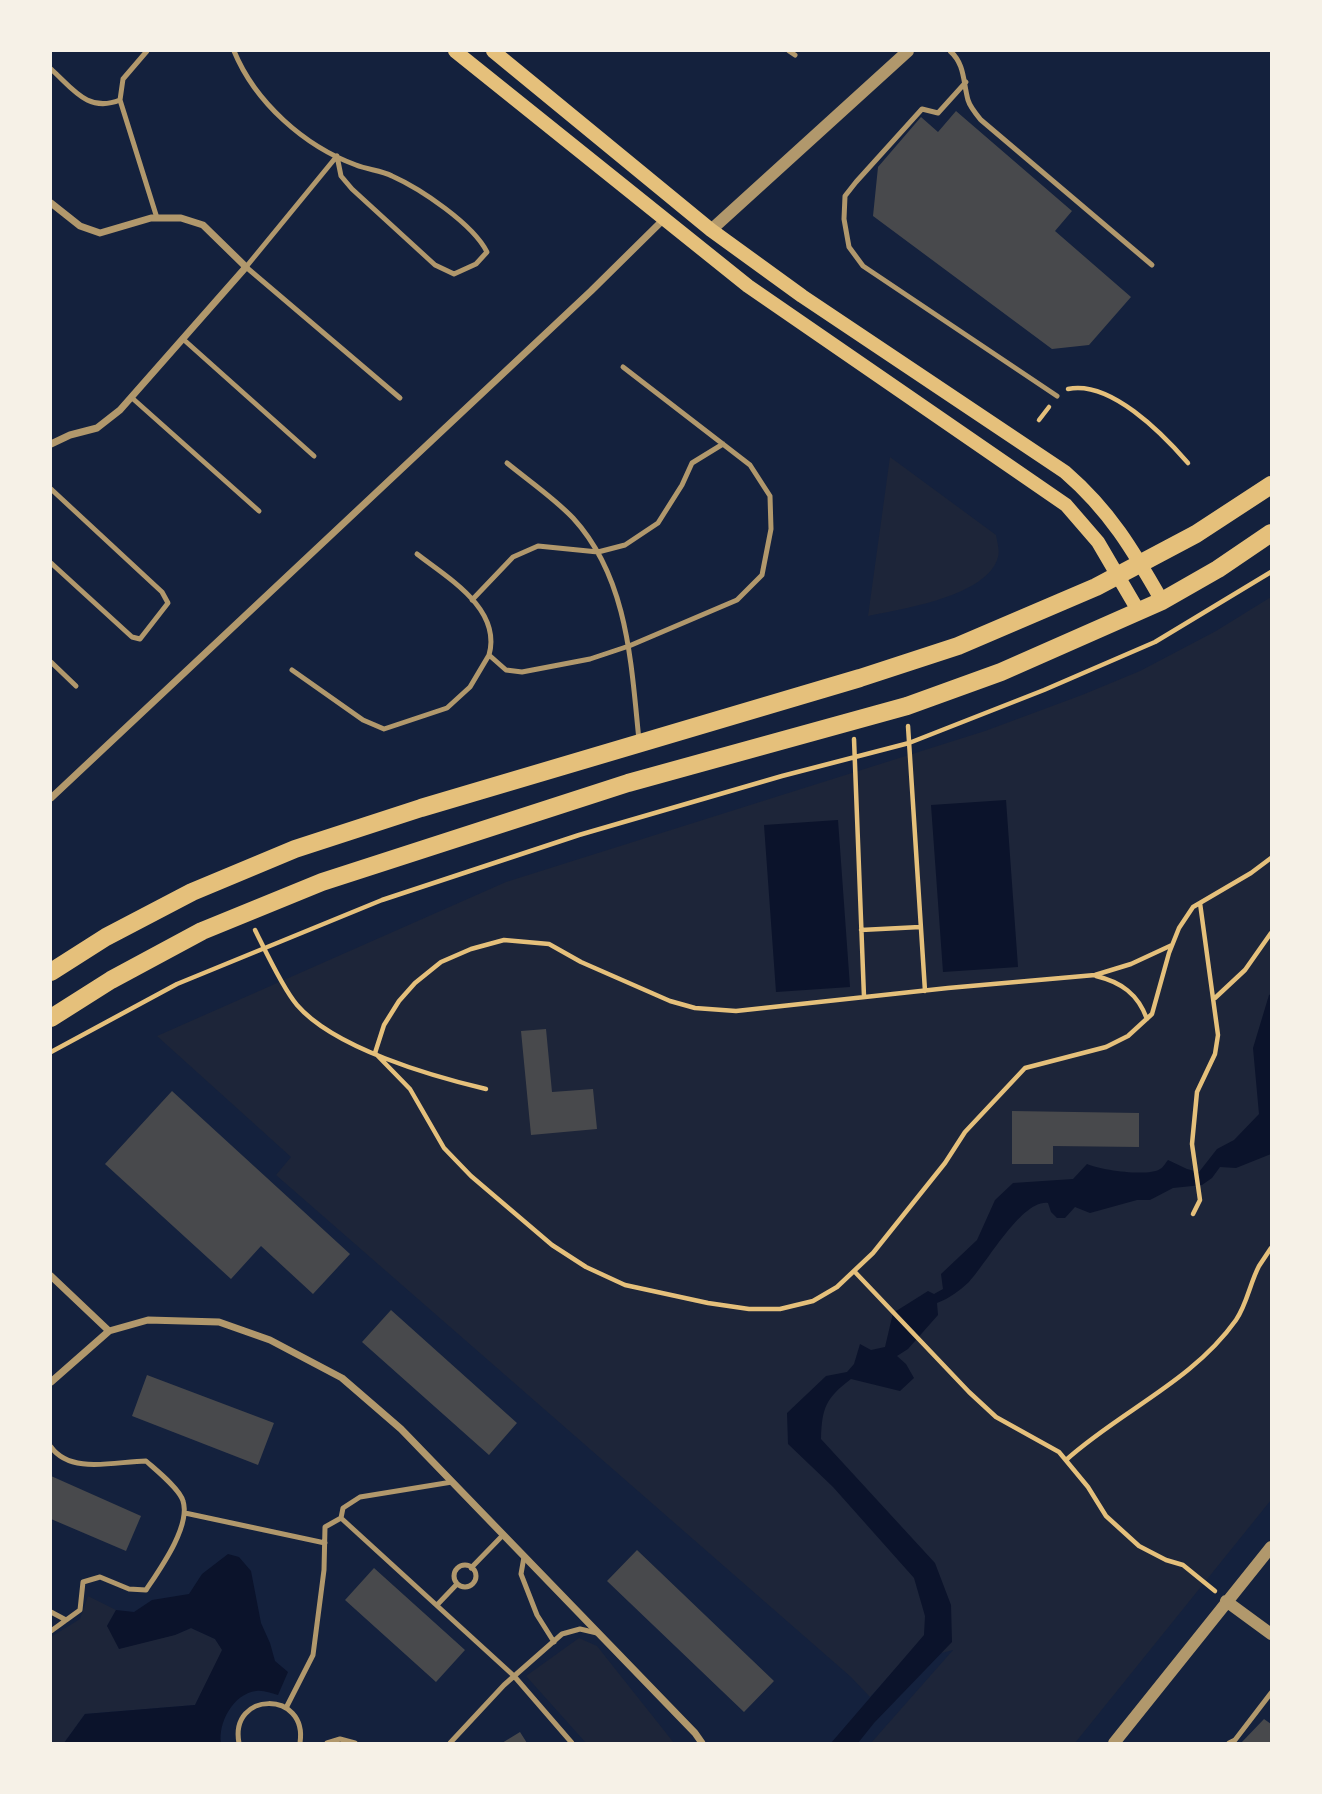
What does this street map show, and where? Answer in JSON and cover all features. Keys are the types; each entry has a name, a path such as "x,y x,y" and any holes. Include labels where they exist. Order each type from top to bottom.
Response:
{"main road":[{"path":"455,51 748,286 1066,505 1098,542 1139,612"},
{"path":"493,51 710,230 802,296 1065,472 1106,513 1162,601"},
{"path":"51,972 144,917 250,866 374,823 860,678 958,646 1097,587 1196,534 1271,485"},
{"path":"51,1018 154,955 202,931 322,883 628,783 907,706 1001,672 1162,601 1271,533"}],"street":[{"path":"710,230 908,51"},
{"path":"51,202 80,226 100,233 157,218 181,218 202,225 246,267 120,410 97,428 70,435 51,444"},
{"path":"51,798 581,301 664,219"},
{"path":"51,1276 109,1331"},
{"path":"51,1382 109,1331 148,1320 219,1322 271,1340 342,1378 401,1429 702,1743"},
{"path":"1116,1743 1271,1547"},
{"path":"1226,1601 1271,1634"}],"lane":[{"path":"147,51 122,79 120,100 157,218"},
{"path":"234,51 243,74 268,105 309,140 356,166 391,175 415,189 456,217 481,240 487,252 476,264 454,274 435,265 352,189 341,176 337,156"},
{"path":"789,51 795,55"},
{"path":"950,51 958,57 966,82 968,103 981,120 1152,265"},
{"path":"51,69 87,102 106,106 120,100"},
{"path":"966,82 938,113 922,109 845,196 844,219 849,247 863,266 1057,396"},
{"path":"337,156 246,267 400,398"},
{"path":"183,339 314,456"},
{"path":"489,655 506,670 522,672 590,659 629,646 737,600 762,575 771,529 770,496 750,465 623,367"},
{"path":"131,397 259,511"},
{"path":"472,600 513,557 538,546 598,552 625,545 657,523 682,485 692,463 723,444"},
{"path":"507,463 572,517 598,552 613,588 629,646 639,743"},
{"path":"51,489 162,592 169,603 140,639 132,637 51,563"},
{"path":"292,670 363,720 383,729 447,708 470,687 489,655 493,641 482,610 454,583 417,554"},
{"path":"51,662 76,686"},
{"path":"51,1447 56,1454 89,1466 146,1461 183,1499 185,1513 185,1520 164,1562 146,1590 129,1589 100,1577 83,1582 80,1609 51,1631"},
{"path":"286,1708 313,1655 325,1527 341,1518 344,1508 360,1497 452,1482"},
{"path":"185,1513 325,1543"},
{"path":"341,1518 514,1676 572,1743"},
{"path":"471,1568 503,1535"},
{"path":"524,1558 521,1574 537,1615 554,1642"},
{"path":"463,1565 476,1574 467,1587 457,1584 454,1577 457,1568 463,1565"},
{"path":"437,1605 457,1584"},
{"path":"51,1612 66,1620"},
{"path":"450,1743 514,1676 562,1634 580,1629 598,1633"},
{"path":"1229,1743 1235,1740 1271,1693"},
{"path":"239,1743 242,1717 249,1710 268,1703 286,1708 299,1722 300,1743"},
{"path":"327,1743 340,1739 355,1743"}],"path":[{"path":"1039,420 1063,390 1080,386 1107,394 1153,428 1188,463"},
{"path":"51,1052 177,984 382,900 579,835 854,756 909,743 1044,690 1155,642 1271,572"},
{"path":"907,706 925,990"},
{"path":"853,721 864,997"},
{"path":"375,1053 410,1089 444,1148 471,1176 552,1245 586,1267 625,1285 708,1303 780,1309 813,1301 837,1287 873,1253 945,1163 965,1132 1025,1068 1106,1047 1128,1037 1152,1014 1172,944 1192,907 1251,873 1271,858"},
{"path":"1193,1214 1200,1200 1192,1144 1197,1092 1214,1054 1218,1035 1200,903"},
{"path":"861,930 920,927"},
{"path":"1214,998 1245,970 1271,933"},
{"path":"375,1053 384,1025 399,1001 415,983 441,962 471,949 504,940 548,944 581,962 670,1001 695,1008 736,1011 1095,975 1131,964 1172,944"},
{"path":"265,949 296,1004 327,1032 375,1053 457,1082 486,1089"},
{"path":"1095,975 1121,984 1140,1002 1147,1019"},
{"path":"1066,1460 1200,1360 1236,1320 1251,1290 1258,1268 1271,1248"},
{"path":"854,1271 996,1417 1059,1452 1106,1516 1139,1546 1166,1560 1183,1565 1226,1601"}],"shaded area":[{"path":"890,457 996,535 999,555 991,570 978,582 961,591 921,605 868,616"},
{"path":"1271,597 1271,1500 1075,1743 871,1743 953,1650 900,1664 870,1697 851,1677 276,1175 291,1157 157,1036 506,882 985,731 1082,695 1140,671 1216,631"},
{"path":"1006,800 1018,967 943,972 931,805"},
{"path":"838,820 850,987 776,992 764,825"},
{"path":"1271,994 1271,1154 1236,1168 1220,1167 1212,1178 1202,1185 1173,1188 1150,1200 1137,1200 1090,1213 1075,1207 1065,1218 1057,1218 1048,1203 1038,1204 1016,1221 969,1282 937,1303 938,1315 908,1349 897,1356 906,1364 914,1378 900,1391 851,1379 827,1404 821,1439 935,1563 951,1605 952,1642 858,1743 831,1743 924,1635 925,1616 914,1578 833,1487 788,1444 787,1413 826,1376 847,1372 854,1364 860,1344 871,1350 885,1347 893,1313 928,1291 934,1294 943,1289 941,1274 977,1240 995,1200 1013,1183 1073,1179 1087,1164 1135,1173 1160,1169 1168,1160 1199,1172 1217,1149 1234,1140 1259,1114 1253,1048"},
{"path":"228,1554 239,1557 251,1571 261,1623 275,1661 288,1672 278,1695 256,1691 234,1703 222,1727 221,1743 64,1743 85,1714 195,1705 222,1650 215,1639 191,1628 175,1635 119,1649 107,1626 116,1610 134,1612 152,1600 189,1594 202,1574"},
{"path":"88,1596 116,1610 107,1626 149,1638 167,1637 191,1628 215,1639 223,1650 195,1705 85,1714 64,1743 51,1743 51,1637 80,1619"},
{"path":"579,1638 597,1646 674,1743 586,1743 526,1676"}],"building":[{"path":"956,111 1072,211 1055,231 1131,297 1089,345 1052,349 873,216 878,167 921,117 938,132"},
{"path":"546,1029 552,1092 593,1089 597,1129 531,1135 521,1031"},
{"path":"172,1091 350,1254 313,1294 261,1246 231,1279 105,1164"},
{"path":"1012,1111 1139,1113 1139,1147 1053,1146 1053,1164 1012,1164"},
{"path":"391,1310 517,1423 489,1455 362,1342"},
{"path":"147,1375 274,1423 258,1465 132,1416"},
{"path":"51,1476 141,1516 126,1551 51,1519"},
{"path":"637,1550 774,1681 744,1712 607,1581"},
{"path":"374,1568 465,1650 436,1682 345,1600"},
{"path":"1264,1719 1271,1724 1271,1743 1241,1743"},
{"path":"520,1732 527,1743 502,1743"}]}
